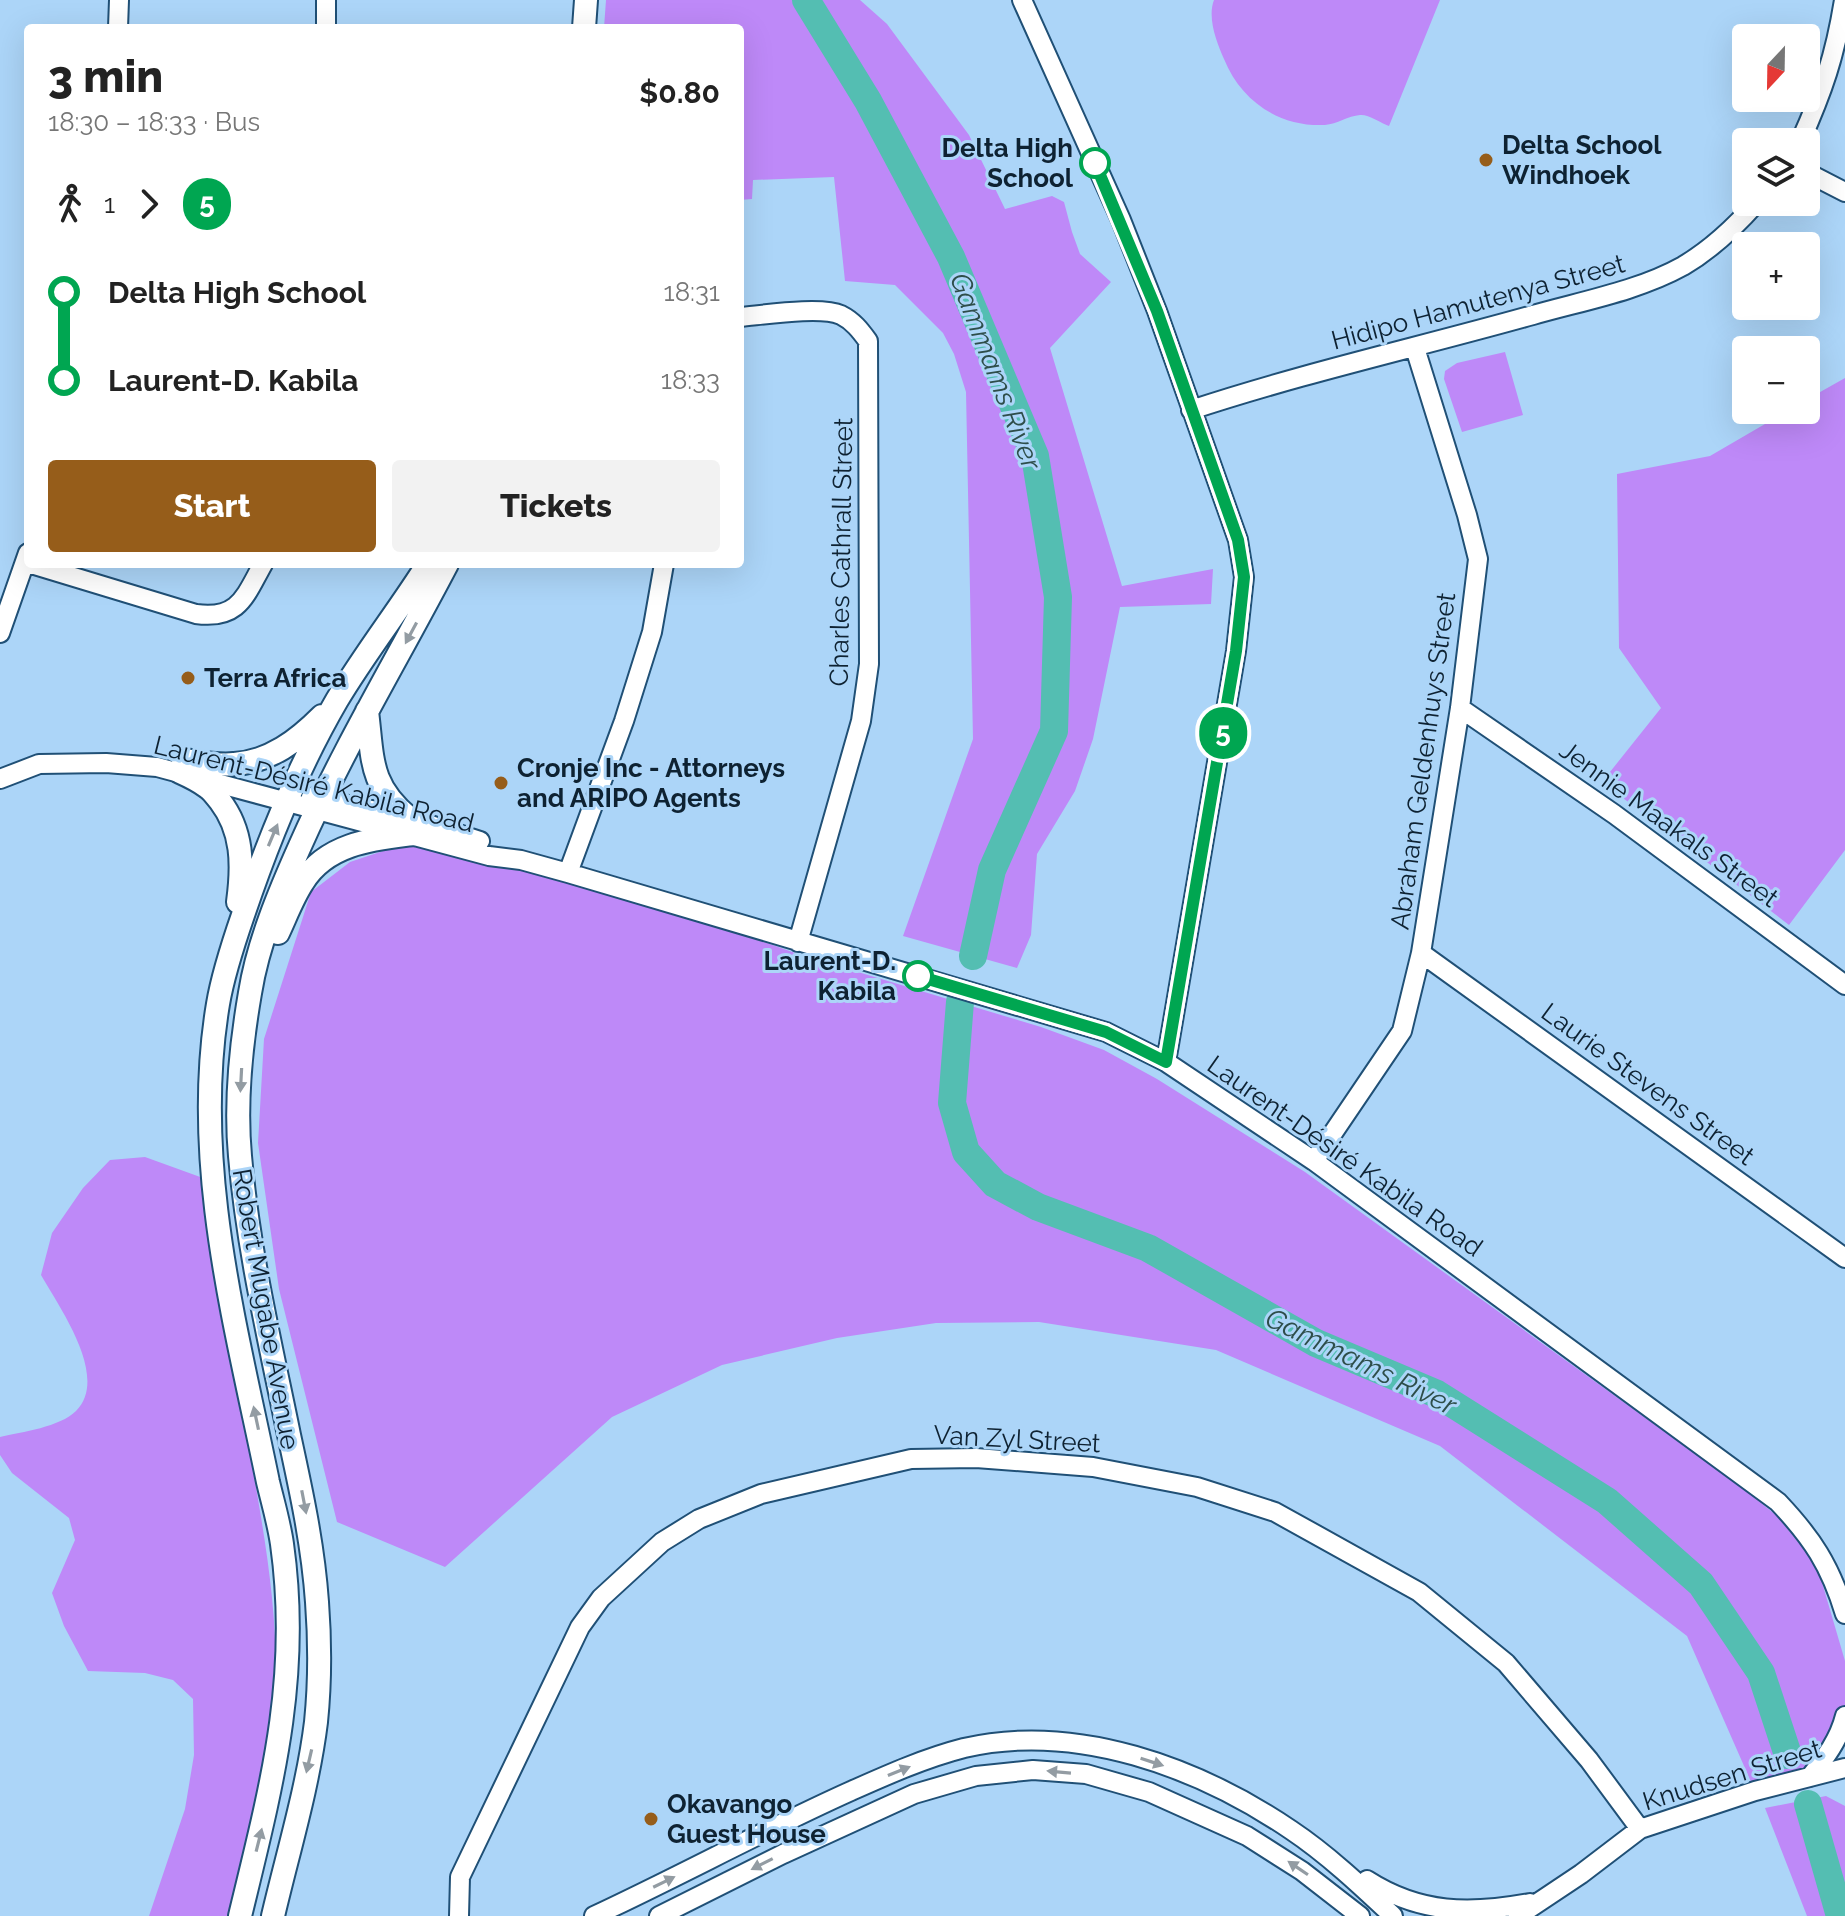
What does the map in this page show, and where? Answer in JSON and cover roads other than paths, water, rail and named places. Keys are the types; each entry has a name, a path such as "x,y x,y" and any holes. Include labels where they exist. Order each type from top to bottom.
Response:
{"main road":[{"path":"584,24 586,0"},
{"name":"Robert Mugabe Avenue","path":"240,1916 279,1747 287,1686 288,1640 282,1543 232,1304 217,1216 211,1150 212,1055 218,1002 232,947 289,798 336,702 425,568"},
{"name":"Robert Mugabe Avenue","path":"273,1916 316,1721 319,1671 317,1602 305,1506 265,1320 239,1153 245,1023 250,988 276,901 318,805 445,568"},
{"path":"181,766 234,764 262,758 302,736 336,702"},
{"path":"245,1023 278,933 303,881 316,866 347,846 412,826 384,794 377,779 367,711"},
{"path":"181,766 210,788 230,814 236,828 241,879 232,947"}],"street":[{"path":"118,24 119,0"},
{"path":"326,0 326,24"},
{"path":"1022,0 1121,220 1157,311 1238,540 1244,577 1235,663 1166,1062"},
{"path":"1806,128 1826,85 1844,0"},
{"path":"1820,179 1845,192"},
{"name":"Hidipo Hamutenya Street","path":"1191,410 1262,387 1640,285 1682,266 1719,242 1744,216"},
{"name":"Charles Cathrall Street","path":"744,317 817,312 839,314 856,325 868,341 869,664 861,721 798,942"},
{"name":"Abraham Geldenhuys Street","path":"1314,1161 1402,1031 1421,953 1460,708 1478,559 1415,348"},
{"path":"0,633 25,568"},
{"path":"53,568 196,614 214,616 229,612 241,603 261,568"},
{"path":"568,873 624,721 652,632 663,568"},
{"name":"Jennie Maakals Street","path":"1460,708 1614,814 1845,985"},
{"name":"Laurent-Désiré Kabila Road","path":"2,772 39,764 181,766 289,798 412,826 489,856 521,860 568,873 1106,1032 1166,1062 1314,1161 1778,1502 1814,1542 1838,1590 1845,1614"},
{"name":"Laurie Stevens Street","path":"1421,953 1845,1258"},
{"name":"Van Zyl Street","path":"459,1916 460,1877 580,1627 601,1598 662,1542 699,1519 761,1494 911,1459 976,1458 1093,1467 1197,1487 1275,1512 1419,1592 1506,1663 1589,1760 1640,1829"},
{"path":"1832,1774 1827,1756 1845,1716"},
{"path":"594,1916 808,1810 906,1767 965,1748 1028,1740 1093,1746 1172,1768 1225,1792 1291,1830 1386,1893 1417,1905 1450,1910 1539,1908"},
{"path":"659,1916 783,1854 914,1794 976,1776 1033,1770 1086,1774 1149,1792 1247,1836 1302,1871 1360,1916"},
{"name":"Knudsen Street","path":"1518,1916 1539,1908 1640,1829 1755,1791 1832,1774"},
{"path":"1291,1830 1393,1916"}],"waterway":[{"name":"Gammams River","path":"806,0 868,101 951,257 1035,456 1058,597 1054,731 992,870 973,956"},
{"name":"Gammams River","path":"960,1002 952,1103 966,1152 995,1184 1038,1207 1148,1248 1316,1343 1437,1394 1607,1501 1701,1584 1761,1673 1788,1755"},
{"name":"Gammams River","path":"1808,1804 1840,1916"}],"place":[{"name":"Delta School Windhoek","path":"1486,160"},
{"name":"Delta High School","path":"1095,163"},
{"name":"Terra Africa","path":"188,678"},
{"name":"Cronje Inc - Attorneys and ARIPO Agents","path":"501,783"},
{"name":"Laurent-D. Kabila","path":"918,976"},
{"name":"Okavango Guest House","path":"651,1819"}]}
